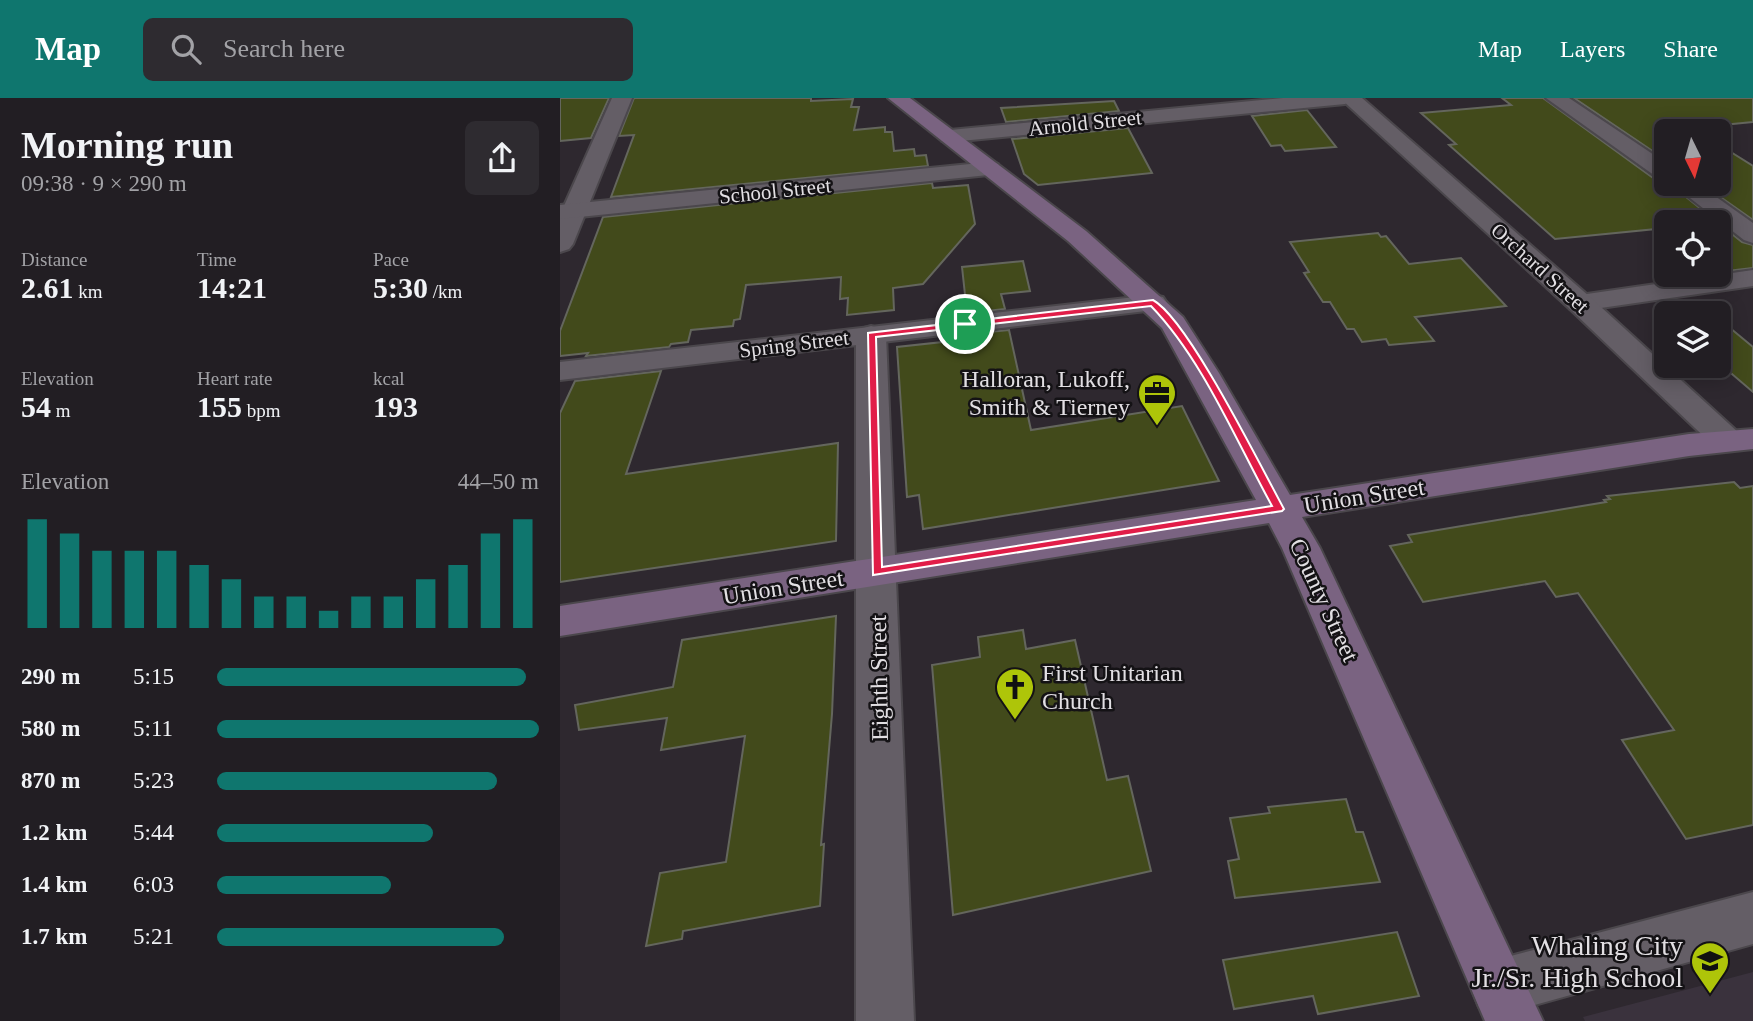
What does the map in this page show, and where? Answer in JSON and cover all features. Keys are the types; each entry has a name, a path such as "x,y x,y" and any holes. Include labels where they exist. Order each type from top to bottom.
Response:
{"main road":[{"name":"County Street","path":"898,98 1077,236 1173,323 1204,373 1301,548 1507,1004"},
{"name":"Union Street","path":"560,621 1741,440"}],"street":[{"path":"560,244 567,212 622,98"},
{"name":"Arnold Street","path":"950,136 1347,98"},
{"name":"Orchard Street","path":"1347,98 1741,440"},
{"path":"1556,98 1654,165"},
{"name":"School Street","path":"567,212 990,169"},
{"path":"1699,196 1753,235"},
{"path":"1580,303 1753,278"},
{"name":"Spring Street","path":"560,371 1153,303"},
{"name":"Eighth Street","path":"872,335 885,1021"},
{"path":"1507,1004 1753,918"}],"shaded area":[{"name":"Whaling City Jr./Sr. High School","path":"1753,972 1753,1021 1585,1021 1583,1017"}],"building":[{"path":"560,98 609,98 591,138 560,141"},
{"path":"634,98 811,98 811,101 853,99 851,107 859,107 854,130 885,127 885,132 892,132 894,151 914,149 915,156 926,155 928,166 611,197 634,135 619,136"},
{"path":"1502,98 1543,98 1654,179 1654,196 1685,196 1702,210 1654,210 1654,229 1555,239 1449,145 1456,144 1421,113 1511,105"},
{"path":"1574,98 1753,98 1753,122 1731,124 1731,119 1654,119 1654,152"},
{"path":"1114,101 1119,111 1006,122 1001,108"},
{"path":"1307,110 1336,147 1285,151 1281,145 1271,146 1252,116"},
{"path":"1128,128 1152,173 1038,185 1024,174 1012,139"},
{"path":"1731,152 1753,166 1753,220 1719,196 1731,196"},
{"path":"932,183 933,188 968,185 975,224 923,284 893,288 894,310 847,315 848,298 840,299 841,277 746,285 740,319 734,320 733,326 691,330 688,342 671,344 669,347 586,356 588,353 560,356 560,331 603,217"},
{"path":"1378,233 1381,237 1386,236 1409,264 1461,258 1506,306 1415,317 1434,341 1389,345 1386,339 1362,342 1354,329 1347,329 1330,302 1323,302 1304,273 1309,272 1290,242"},
{"path":"1731,233 1742,242 1753,245 1753,268 1731,271"},
{"path":"1023,261 1030,291 1001,294 1005,309 967,313 962,267"},
{"path":"1731,329 1753,347 1753,392 1731,373"},
{"path":"1009,330 1031,430 1182,406 1219,481 923,529 919,495 907,497 897,347 970,339 969,334"},
{"path":"661,371 626,474 838,443 836,541 560,582 560,413 575,381"},
{"path":"1734,482 1740,488 1753,486 1753,825 1686,839 1622,740 1674,730 1578,593 1556,597 1545,581 1423,602 1390,546 1412,542 1408,535 1606,502 1604,500 1610,499 1607,496"},
{"path":"836,616 832,714 821,845 824,844 820,906 683,931 682,939 646,946 660,873 726,862 745,736 661,750 667,718 579,730 575,705 673,687 682,640"},
{"name":"First Unitarian Church","path":"1023,630 1026,649 1075,640 1107,780 1128,776 1151,871 953,915 932,665 980,657 978,637"},
{"path":"1346,799 1356,832 1363,832 1380,882 1235,898 1228,861 1239,859 1230,818 1270,813 1268,807"},
{"path":"1397,932 1419,996 1318,1014 1313,996 1234,1009 1223,960"}],"place":[{"name":"Halloran, Lukoff, Smith & Tierney","path":"1157,427"},
{"name":"First Unitarian Church","path":"1015,721"},
{"name":"Whaling City Jr./Sr. High School","path":"1710,995"}],"route":[{"path":"1153,303 1173,323 1204,373 1279,509 877,572 872,335 965,324 1153,303"}]}
